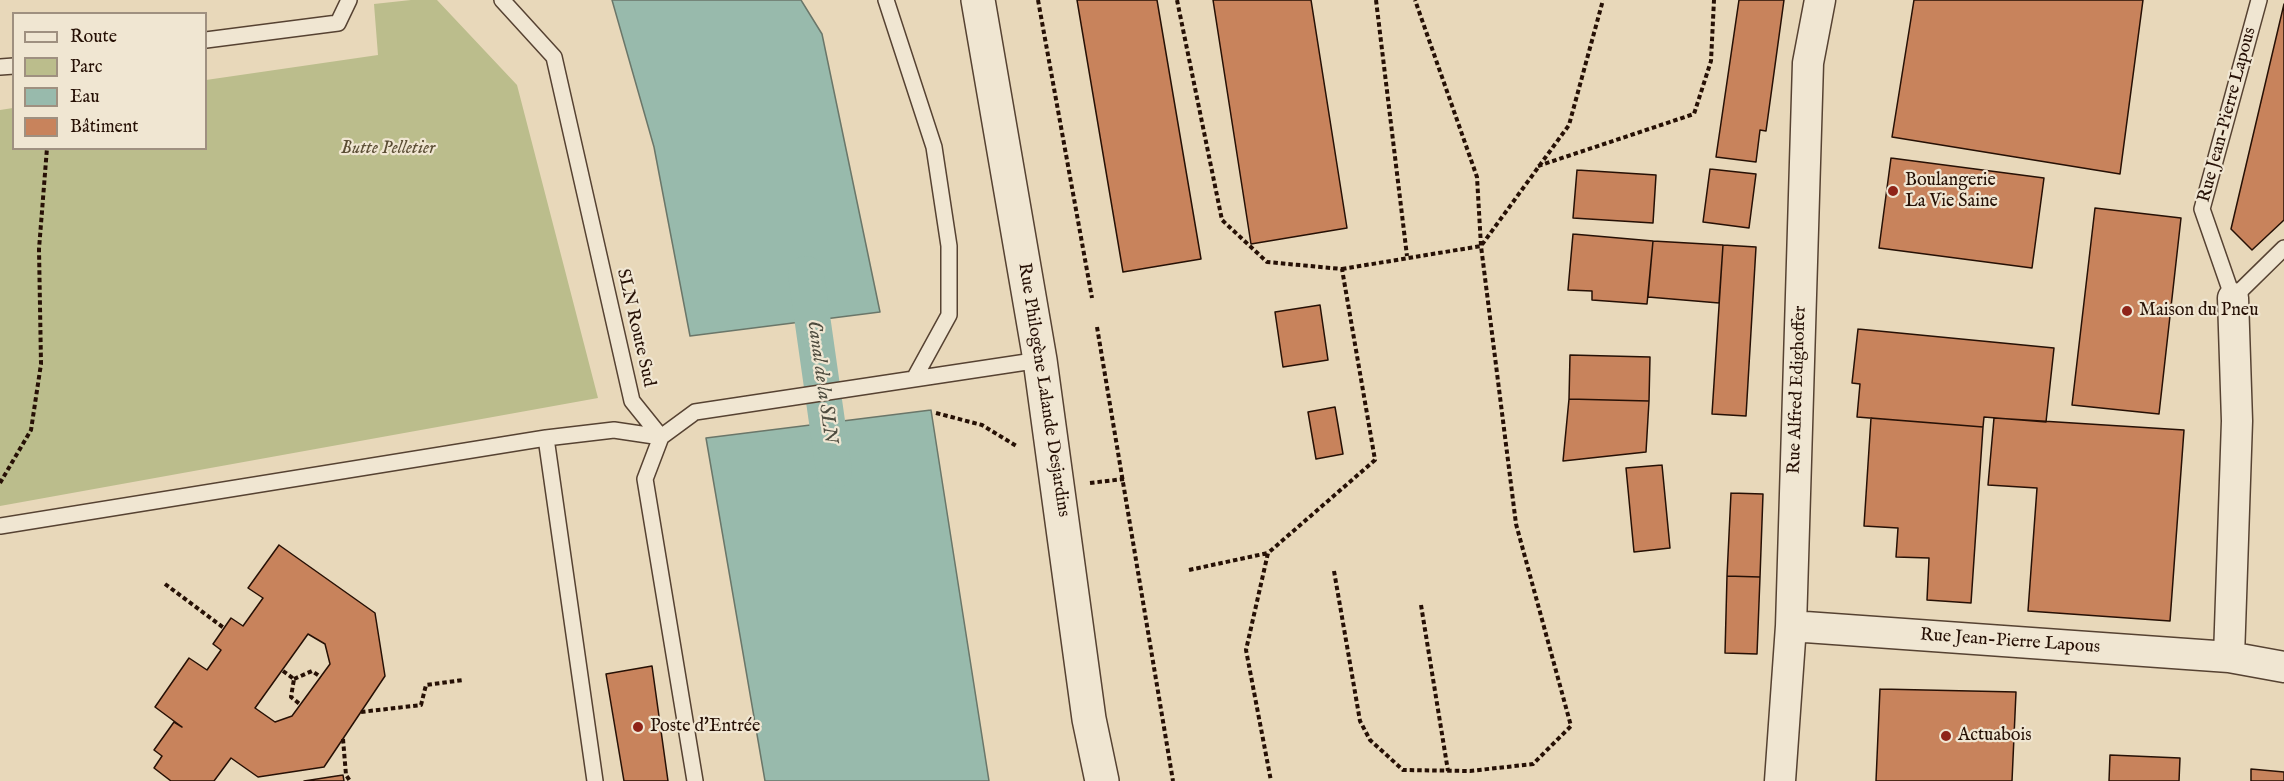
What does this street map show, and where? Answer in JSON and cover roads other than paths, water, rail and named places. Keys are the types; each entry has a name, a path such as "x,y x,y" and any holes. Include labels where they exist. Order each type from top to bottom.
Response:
{"street":[{"name":"Rue Philogène Lalande Desjardins","path":"978,0 1040,360 1089,719 1102,781"},
{"name":"Rue Alfred Edighoffer","path":"1780,781 1791,626 1808,63 1820,0"},
{"name":"Rue Jean-Pierre Lapous","path":"2229,657 2237,421 2232,298"},
{"name":"Rue Jean-Pierre Lapous","path":"1791,626 2229,657 2284,667"}],"lane":[{"path":"207,40 338,23 349,0"},
{"name":"SLN Route Sud","path":"501,0 554,57 632,401 661,437"},
{"path":"886,0 934,147 949,246 949,315 915,377"},
{"name":"Rue Jean-Pierre Lapous","path":"2232,298 2202,208 2259,0"},
{"path":"2232,298 2284,248"},
{"path":"695,781 645,479 661,437 696,412 915,377 1040,360"},
{"path":"0,526 546,438 614,430 661,437"},
{"path":"546,438 595,781"}],"water":[{"path":"612,0 801,0 822,34 880,312 690,336 654,147"},
{"path":"931,410 989,781 765,781 706,438"}],"waterway":[{"name":"Canal de la SLN","path":"806,274 834,471"}],"place":[{"name":"Boulangerie La Vie Saine","path":"1893,191"},
{"name":"Maison du Pneu","path":"2127,311"},
{"name":"Poste d'Entrée","path":"638,727"},
{"name":"Actuabois","path":"1946,736"}],"park label":[{"name":"Butte Pelletier","path":"388,149"}]}
